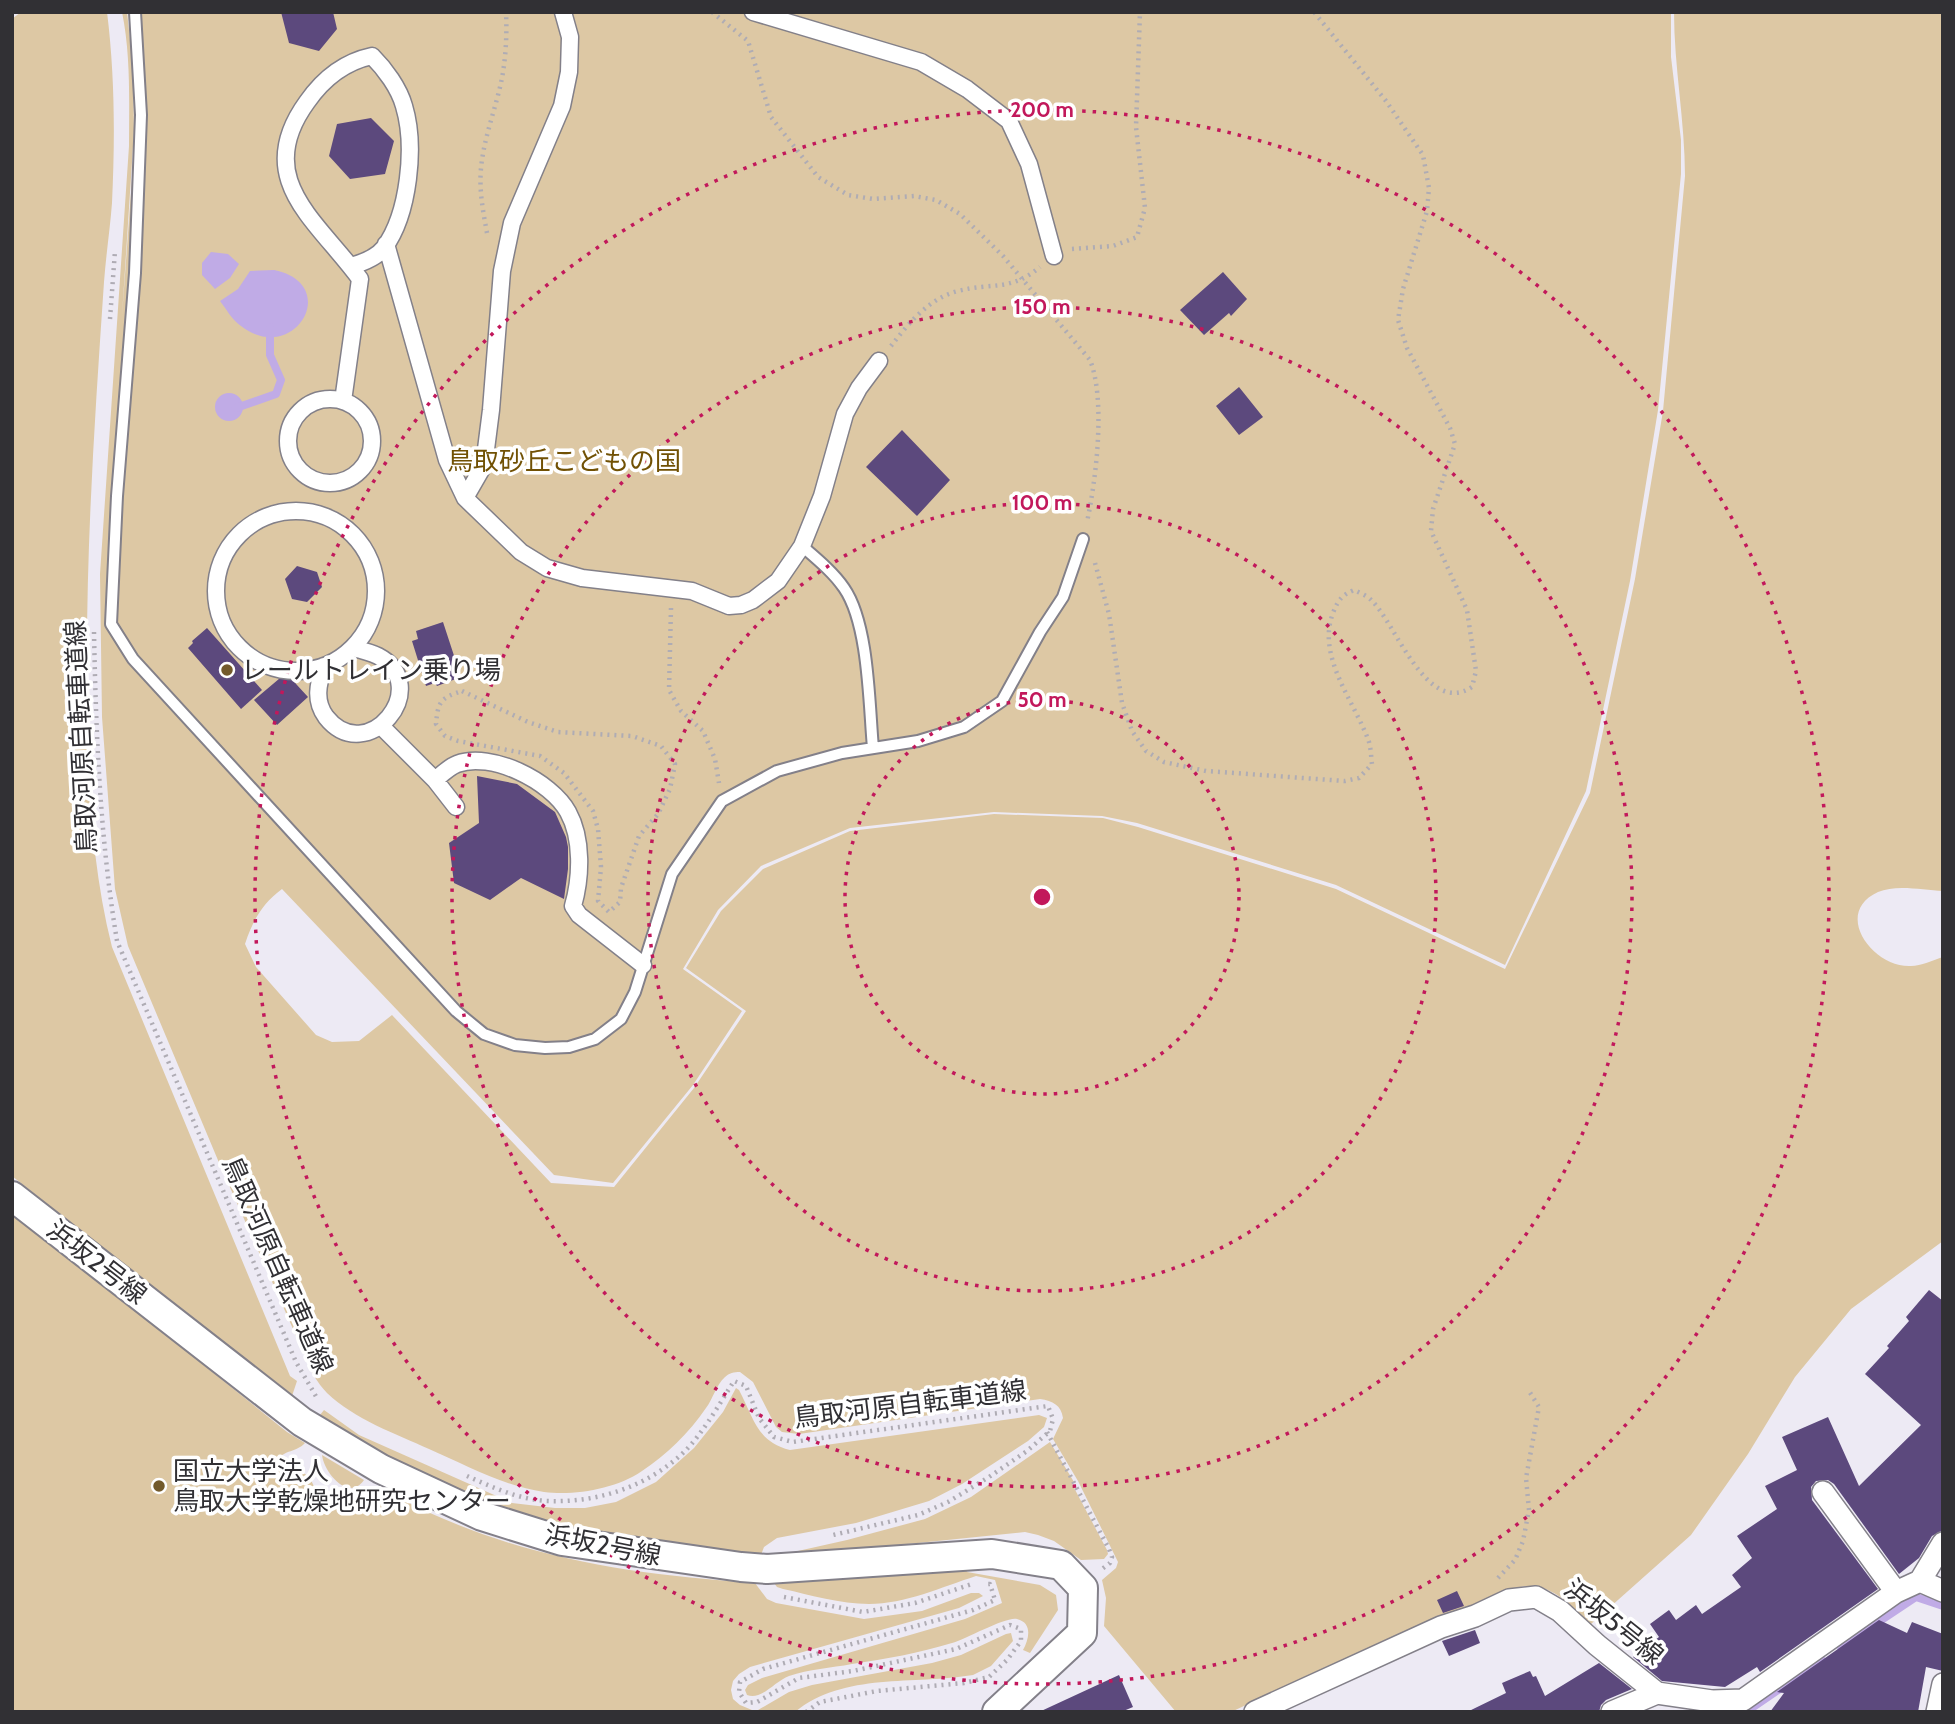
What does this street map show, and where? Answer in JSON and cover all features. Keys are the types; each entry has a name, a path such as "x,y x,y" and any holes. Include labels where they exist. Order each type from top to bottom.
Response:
{"street":[{"path":"464,498 484,465 502,271 512,223 562,106 569,72 570,37 562,12"},
{"path":"753,12 921,62 967,89 1009,121 1029,164 1054,256"},
{"path":"343,401 360,279 302,211 284,163 294,120 321,82 355,60 372,56 383,68 404,105 410,156 400,217 386,244 363,263 351,266"},
{"path":"386,244 447,460 464,498 521,552 547,568 582,578 672,587 692,591 729,606 753,600 778,581 802,546 822,496 845,414 859,387 879,360"},
{"path":"317,401 343,401 355,407 365,417 371,429 371,450 362,468 351,477 338,482 311,478 299,469 292,458 290,430 305,407 317,401"},
{"path":"317,513 324,482"},
{"path":"282,512 317,513 353,534 365,551 373,570 376,591 373,612 365,631 339,659 306,671 271,668 255,661 229,636 217,604 219,568 225,552 249,526 282,512"},
{"path":"324,666 317,690 318,701 329,721 338,728 360,733 381,726 391,717 398,704 400,691 397,677 390,665 379,656 352,648"},
{"path":"381,726 435,780 456,807"},
{"path":"435,780 456,764 484,761 520,772 550,790 569,813 578,846 580,882 573,906 579,915 643,965"},
{"name":"浜坂2号線","path":"12,1196 302,1422 381,1469 482,1516 562,1541 682,1560 767,1569 992,1554 1060,1565 1079,1584"},
{"path":"1823,1492 1896,1592"},
{"path":"1943,1543 1920,1581 1943,1591"},
{"name":"浜坂5号線","path":"1255,1712 1441,1627 1509,1600 1536,1597 1560,1611 1657,1693 1712,1701 1724,1706 1743,1700 1896,1592 1920,1581"},
{"path":"997,1712 1082,1633 1083,1588 1079,1584"},
{"path":"1937,1712 1943,1684"},
{"path":"1612,1712 1657,1693"}],"lane":[{"path":"135,12 141,115 135,273 117,496 111,624 134,659 207,740 456,1010 484,1034 515,1045 569,1047 595,1039 621,1019 635,992 672,874 722,801 777,771 842,753 918,741 964,727 1002,701 1040,632 1063,597 1083,539"},
{"path":"802,546 825,566 845,590 857,616 864,655 873,748"}],"path":[{"path":"506,12 507,37 502,79 487,129 480,198 488,236 506,255"},
{"path":"712,12 748,41 771,117 818,177 848,195 873,199 914,196 936,200 960,214 1003,256 1090,360 1096,375 1098,434 1093,496 1083,539 1093,556 1109,614 1122,703 1138,741 1146,751 1164,762 1206,771 1345,781 1359,778 1372,764 1370,743 1345,691 1329,648 1329,624 1341,595 1354,590 1372,600 1421,674 1433,686 1449,692 1463,693 1472,687 1476,671 1467,610 1431,531 1433,509 1455,444 1450,428 1407,348 1398,320 1403,289 1427,211 1429,188 1423,155 1386,101 1314,12"},
{"path":"109,333 116,238"},
{"path":"672,587 669,690 681,711 703,731 715,759 722,801"},
{"name":"鳥取河原自転車道線","path":"94,630 96,747 106,873 117,942 296,1362 319,1402"},
{"name":"鳥取河原自転車道線","path":"457,1472 502,1492 547,1501 598,1498 643,1482 685,1450 734,1381 746,1386 759,1418 774,1437 793,1442 1048,1406 1053,1419 1047,1432 1027,1451 948,1502 918,1514 827,1536"},
{"path":"1470,1617 1474,1604 1515,1560 1524,1541 1529,1510 1526,1478 1539,1406 1529,1391"},
{"path":"1047,1432 1112,1556 1110,1563 1079,1584"},
{"path":"767,1569 773,1593 791,1599 863,1612 915,1604 976,1583 990,1584 995,1600 973,1610 763,1669 740,1682 739,1692 746,1703 757,1702 799,1678 853,1671 956,1649 1010,1625 1021,1629 1021,1641 1007,1660 989,1677 964,1683 866,1693 820,1702 806,1712"}],"green space":[{"path":"21,12 107,12 110,36 114,108 113,179 94,431 87,629 89,780 94,847 105,914 112,947 290,1376 297,1381 292,1396 287,1396 12,1176 12,19"},
{"name":"鳥取砂丘こどもの国","path":"122,12 127,12 133,67 134,131 122,316 135,136 134,69 128,12 1671,12 1671,57 1681,140 1681,174 1658,410 1630,581 1586,791 1505,965 1336,885 1137,823 1102,816 994,812 850,828 761,866 718,910 683,969 742,1011 693,1085 613,1183 554,1175 282,889 264,907 245,944 256,967 316,1035 332,1042 359,1041 392,1015 551,1183 614,1187 694,1088 746,1011 686,968 721,911 763,869 850,831 994,814 1103,818 1336,889 1505,969 1590,793 1635,579 1663,411 1685,176 1674,12 1943,12 1943,891 1901,888 1878,892 1865,901 1858,913 1858,925 1863,938 1872,949 1897,964 1915,966 1943,957 1943,1241 1851,1309 1795,1377 1748,1454 1691,1535 1591,1624 1550,1591 1531,1586 1520,1587 1349,1657 1231,1712 1176,1712 1104,1626 1106,1598 1102,1580 1116,1568 1118,1562 1078,1481 1053,1439 1063,1418 1056,1404 1049,1401 1040,1399 799,1434 782,1432 776,1427 753,1382 740,1372 734,1373 722,1380 685,1435 651,1465 632,1477 607,1487 568,1493 544,1492 499,1480 389,1432 350,1411 327,1393 314,1376 220,1165 128,946 115,889 102,717 100,574 129,146 128,62"},
{"name":"国立大学法人 鳥取大学乾燥地研究センター","path":"12,1211 287,1432 305,1443 277,1460 309,1476 323,1505 368,1504 393,1495 481,1534 525,1548 614,1568 755,1583 767,1599 776,1603 864,1619 922,1611 971,1593 983,1596 959,1608 750,1667 733,1681 733,1699 740,1705 758,1710 789,1692 812,1685 932,1663 961,1655 1006,1634 1011,1633 1013,1641 991,1666 973,1675 857,1685 814,1699 795,1712 12,1712"},
{"path":"736,1388 763,1434 770,1441 790,1450 1039,1415 1047,1418 1044,1427 1028,1441 962,1484 929,1501 856,1523 777,1538 764,1547 761,1555 626,1542 531,1521 493,1508 421,1475 320,1415 324,1410 359,1435 512,1503 585,1508 616,1502 656,1482 694,1448 723,1412"},
{"path":"1050,1442 1074,1482 1072,1484 1107,1550 1108,1554 1104,1559 1081,1560 1054,1541 1025,1532 780,1555 925,1519 971,1497"},
{"path":"322,1455 364,1480 351,1488 338,1483 327,1470"},
{"path":"966,1570 1040,1585 1056,1595 1058,1610 1030,1653 1023,1650 1028,1636 1026,1624 1012,1619 958,1641 927,1650 797,1674 784,1678 758,1695 747,1695 745,1690 748,1685 762,1678 965,1619 1002,1603 995,1580 976,1576 910,1598 869,1604 783,1589 774,1583"}],"shaded area":[{"path":"211,252 228,254 239,264 230,278 215,289 202,275 202,263"},
{"path":"274,270 295,278 305,290 308,305 303,319 293,330 278,337 260,336 238,324 220,301 238,289 250,271"},
{"path":"229,393 239,397 243,407 239,417 229,421 219,417 215,407 219,397"}],"building":[{"path":"281,12 333,12 337,29 319,51 289,43"},
{"path":"371,118 394,141 385,174 350,179 329,156 337,124"},
{"path":"1223,272 1247,299 1231,316 1229,313 1204,335 1180,310"},
{"path":"1239,387 1263,417 1239,435 1216,406"},
{"path":"902,430 950,480 917,516 866,467"},
{"path":"297,566 317,572 322,587 307,602 292,599 285,579"},
{"path":"443,622 461,677 437,686 435,683 426,686 412,641 418,639 416,631"},
{"path":"207,628 262,690 241,709 188,648"},
{"path":"286,673 308,697 277,725 254,700"},
{"path":"477,776 517,784 555,812 568,847 564,899 521,878 490,900 454,883 449,843 479,823"},
{"path":"1929,1290 1943,1301 1943,1530 1932,1536 1919,1558 1899,1574 1834,1484 1828,1480 1816,1481 1811,1487 1812,1500 1878,1589 1760,1672 1757,1667 1725,1687 1662,1681 1633,1657 1659,1637 1650,1624 1669,1610 1676,1620 1696,1605 1702,1614 1741,1587 1732,1575 1752,1558 1737,1536 1777,1509 1765,1486 1797,1470 1782,1437 1828,1417 1859,1486 1921,1425 1865,1374 1889,1348 1887,1346 1909,1321 1906,1317"},
{"path":"1457,1591 1464,1606 1443,1613 1437,1600"},
{"path":"1879,1620 1907,1633 1912,1622 1943,1634 1943,1671 1926,1667 1918,1712 1770,1712 1784,1693 1777,1692"},
{"path":"1475,1630 1480,1643 1449,1656 1442,1641"},
{"path":"1599,1663 1632,1689 1606,1700 1599,1712 1467,1712 1506,1693 1502,1683 1530,1671 1533,1677 1536,1676 1545,1696"},
{"path":"1119,1675 1133,1707 1121,1712 1039,1712"}],"waterway":[{"path":"236,408 276,394 281,380 270,355 270,327"},
{"path":"1841,1647 1916,1597 1943,1606"},
{"path":"1746,1712 1822,1660"}],"place":[{"name":"レールトレイン乗り場","path":"227,670"},
{"name":"国立大学法人 鳥取大学乾燥地研究センター","path":"159,1486"}]}
